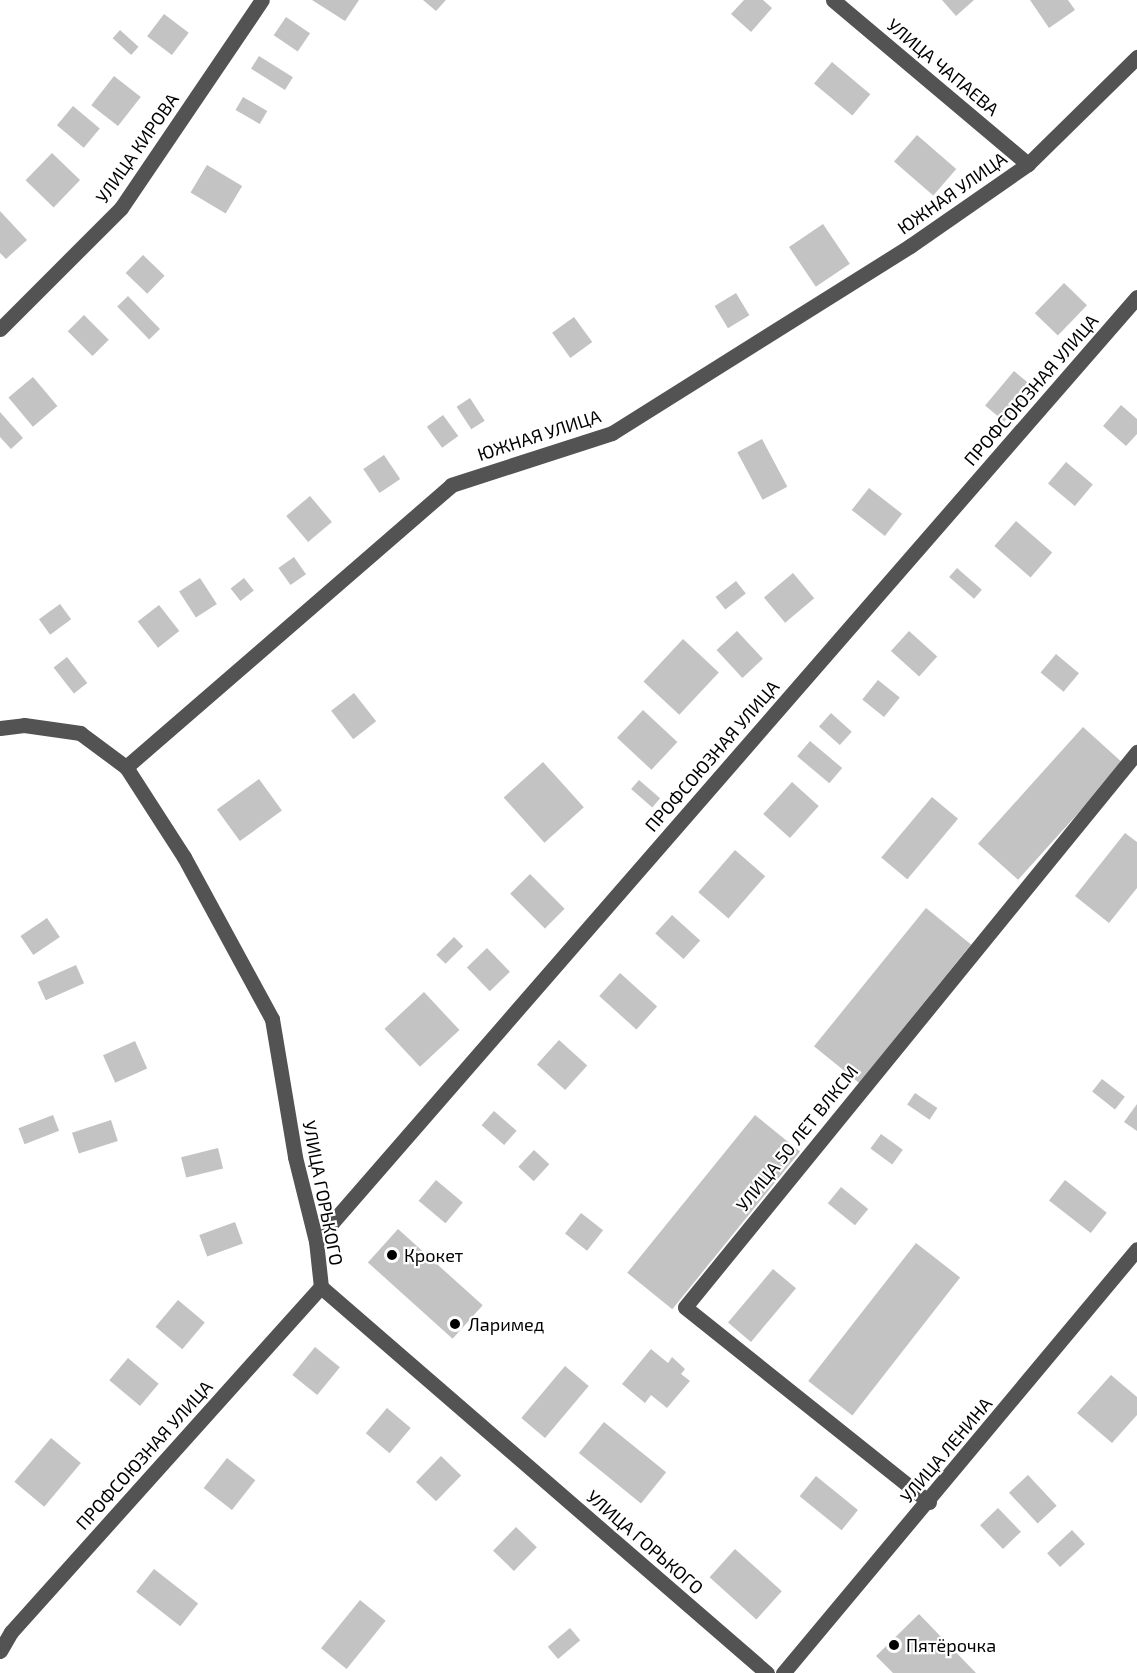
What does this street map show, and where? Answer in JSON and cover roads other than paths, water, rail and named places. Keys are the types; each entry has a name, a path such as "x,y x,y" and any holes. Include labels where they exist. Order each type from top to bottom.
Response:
{"street":[{"name":"УЛИЦА КИРОВА","path":"0,329 121,208 262,0"},
{"name":"УЛИЦА ЧАПАЕВА","path":"833,0 1028,164"},
{"path":"1028,164 1137,57"},
{"name":"ЮЖНАЯ УЛИЦА","path":"126,767 451,485 612,433 910,246 1028,164"},
{"name":"ПРОФСОЮЗНАЯ УЛИЦА","path":"316,1241 1137,297"},
{"name":"УЛИЦА ГОРЬКОГО","path":"0,728 24,725 80,733 126,767 184,858 272,1019 295,1157 316,1241 321,1287 767,1673"},
{"name":"УЛИЦА 50 ЛЕТ ВЛКСМ","path":"929,1502 685,1307 1137,752"},
{"name":"УЛИЦА ЛЕНИНА","path":"783,1673 929,1502 1137,1249"},
{"name":"ПРОФСОЮЗНАЯ УЛИЦА","path":"0,1651 11,1632 321,1287"}],"place":[{"name":"Крокет","path":"392,1255"},
{"name":"Ларимед","path":"455,1324"},
{"name":"Пятёрочка","path":"894,1645"}]}
